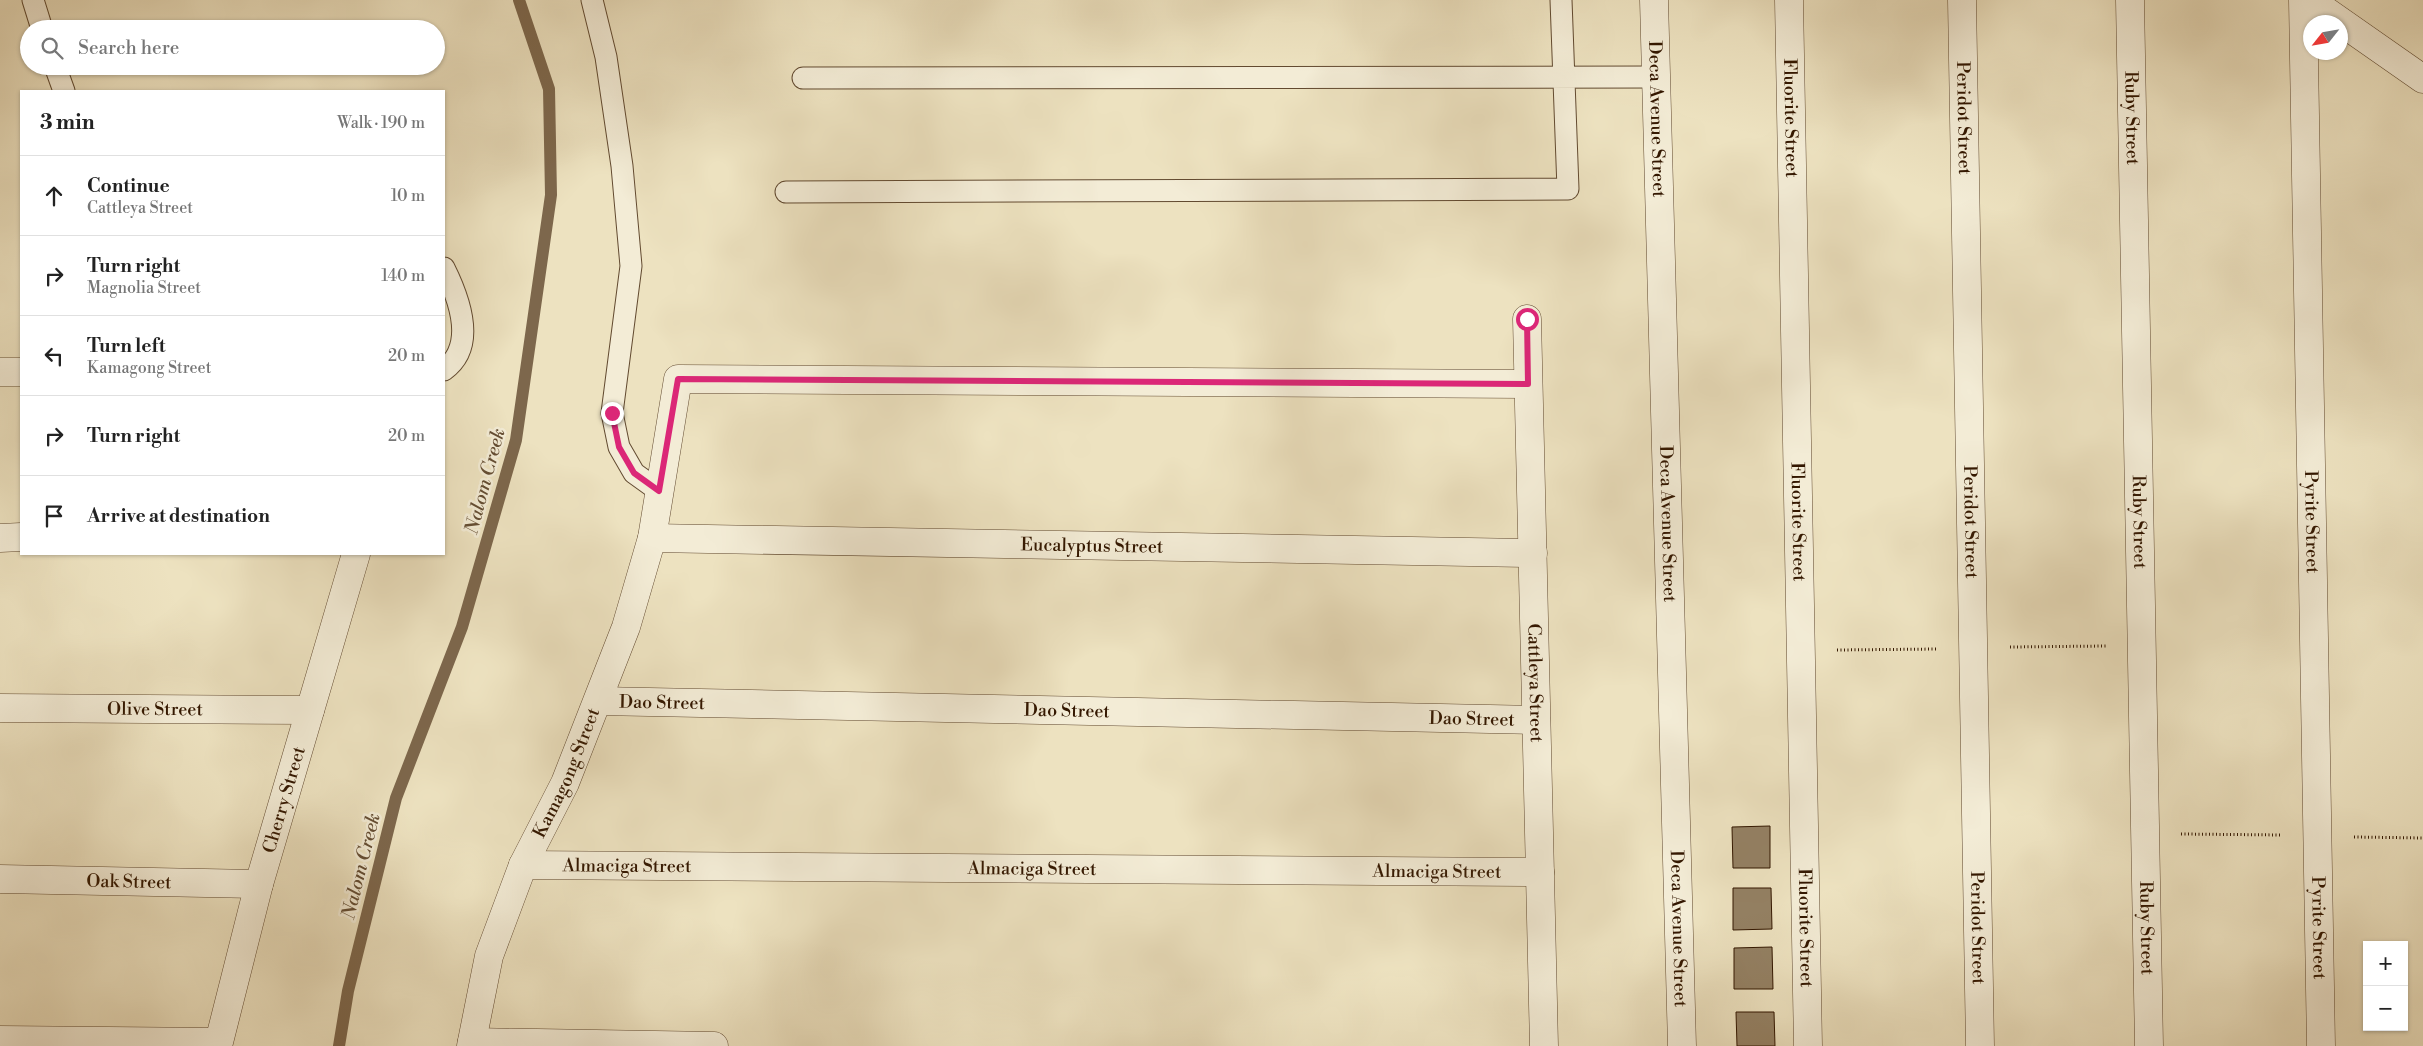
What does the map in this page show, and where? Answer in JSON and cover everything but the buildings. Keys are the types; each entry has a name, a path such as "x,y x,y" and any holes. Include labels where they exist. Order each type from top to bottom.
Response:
{"street":[{"name":"Deca Avenue Street","path":"1654,0 1682,1046"},
{"name":"Fluorite Street","path":"1789,0 1808,1046"},
{"name":"Peridot Street","path":"1962,0 1980,1046"},
{"name":"Ruby Street","path":"2130,0 2149,1046"},
{"name":"Pyrite Street","path":"2303,0 2321,1046"},
{"path":"2310,0 2423,79"},
{"name":"Cattleya Street","path":"1527,319 1544,1046"},
{"path":"0,372 20,372"},
{"name":"Kamagong Street","path":"471,1044 489,956 523,865 565,783 626,627 652,538 678,379 1528,384"},
{"path":"0,538 20,537"},
{"name":"Eucalyptus Street","path":"652,538 1532,553"},
{"name":"Cherry Street","path":"218,1044 259,884 356,555"},
{"name":"Dao Street","path":"598,700 1536,720"},
{"name":"Olive Street","path":"0,708 310,710"},
{"name":"Almaciga Street","path":"523,865 1540,872"},
{"name":"Oak Street","path":"0,879 259,884"},
{"path":"0,1040 218,1044"},
{"path":"471,1044 714,1046"}],"lane":[{"path":"34,0 40,20"},
{"path":"592,0 606,57 622,166 631,266 612,413 619,447 634,473 659,491"},
{"path":"786,192 1568,188 1561,0"},
{"path":"58,75 64,90"},
{"path":"803,78 1657,76"},
{"path":"445,270 457,293 462,321 461,350 454,363 445,369"}],"path":[{"path":"2145,833 2423,838"}],"waterway":[{"name":"Nalom Creek","path":"339,1046 348,991 396,798 462,627 516,440 551,195 549,89 519,0"}],"route":[{"path":"612,413 619,447 634,473 659,491 678,379 1528,384 1527,319"}]}
